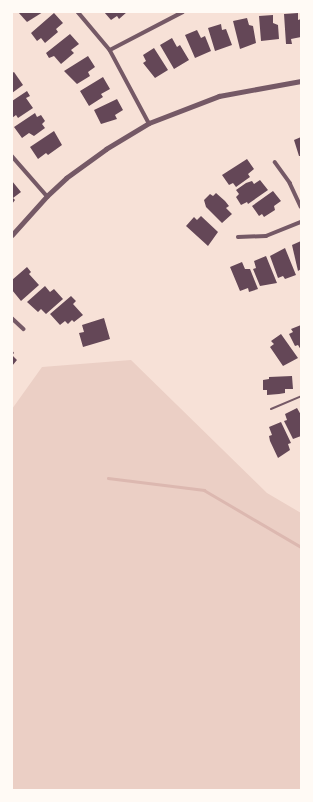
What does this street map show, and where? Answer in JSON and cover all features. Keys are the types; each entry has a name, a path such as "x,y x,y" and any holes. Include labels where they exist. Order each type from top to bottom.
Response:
{"street":[{"path":"78,12 110,50 149,123"},
{"path":"110,50 183,12"},
{"path":"12,235 47,196 106,149 149,123 218,96 301,81"},
{"path":"12,156 47,196"},
{"path":"275,162 290,183 301,207"},
{"path":"238,237 266,236 301,222"},
{"path":"12,318 24,329"}],"lane":[{"path":"271,409 301,396"}],"shaded area":[{"path":"131,360 267,493 301,513 301,790 12,790 12,409 42,367"}],"building":[{"path":"18,12 43,12 27,22"},
{"path":"104,12 127,12 119,19 117,16 111,20"},
{"path":"54,13 63,23 56,29 58,32 45,43 41,38 37,41 31,33"},
{"path":"298,13 298,20 301,19 301,37 291,39 292,44 286,44 284,14"},
{"path":"273,15 273,23 278,25 279,39 261,41 259,16"},
{"path":"247,18 249,25 253,26 256,43 240,49 233,21"},
{"path":"221,24 222,30 226,29 232,45 215,51 208,28"},
{"path":"197,30 201,38 205,36 211,51 195,58 185,35"},
{"path":"70,34 79,44 71,50 74,53 61,64 54,56 49,58 46,53"},
{"path":"172,38 177,47 180,45 189,60 174,69 160,45"},
{"path":"154,48 168,70 155,78 143,63 146,61 143,55"},
{"path":"88,56 95,67 88,72 90,76 77,84 64,71"},
{"path":"14,72 23,85 12,93 12,73"},
{"path":"103,77 110,89 101,94 103,97 89,106 80,91"},
{"path":"27,91 30,96 26,98 33,108 18,118 16,115 12,118 12,101"},
{"path":"117,99 123,110 115,115 117,119 101,124 94,110"},
{"path":"35,113 37,117 41,115 45,121 42,124 45,128 34,136 29,133 22,138 14,127"},
{"path":"54,131 62,145 48,155 46,153 38,159 30,147"},
{"path":"301,137 301,156 299,156 294,140"},
{"path":"247,159 254,169 248,174 250,177 236,187 233,183 229,185 222,175"},
{"path":"260,180 268,190 248,204 247,202 241,205 236,197 239,194 236,190 246,183 252,181 254,184"},
{"path":"12,181 21,192 13,198 15,200 12,204"},
{"path":"273,191 281,201 274,206 275,210 264,217 262,214 259,216 252,206"},
{"path":"216,193 229,206 226,208 232,214 222,223 206,207 204,200 210,194 213,196"},
{"path":"201,216 218,232 208,246 186,226 194,217 197,220"},
{"path":"301,241 301,269 298,271 292,245"},
{"path":"285,248 296,275 285,279 283,276 278,278 270,256"},
{"path":"266,256 277,283 260,286 253,269 256,268 254,261"},
{"path":"242,262 245,269 250,269 258,289 249,292 248,288 240,291 230,267"},
{"path":"27,267 31,272 29,274 39,285 21,301 12,290 12,280"},
{"path":"45,286 50,292 54,289 63,299 46,314 41,309 38,312 27,302"},
{"path":"71,296 76,301 73,304 83,315 74,322 72,320 68,324 65,321 60,325 50,314"},
{"path":"104,318 110,339 83,347 79,333 84,332 82,325"},
{"path":"301,325 301,350 298,345 295,346 289,334 293,332 291,329"},
{"path":"281,334 298,358 283,366 270,347 274,344 271,341"},
{"path":"12,355 17,360 12,366"},
{"path":"292,376 293,389 285,389 285,393 267,395 267,390 263,390 263,380 269,379 269,377"},
{"path":"297,408 301,415 301,436 293,439 284,421 287,420 285,414"},
{"path":"281,422 291,443 288,444 290,450 278,458 270,441 269,436 272,435 269,427"}],"waterway":[{"path":"108,478 204,490 301,547"}]}
